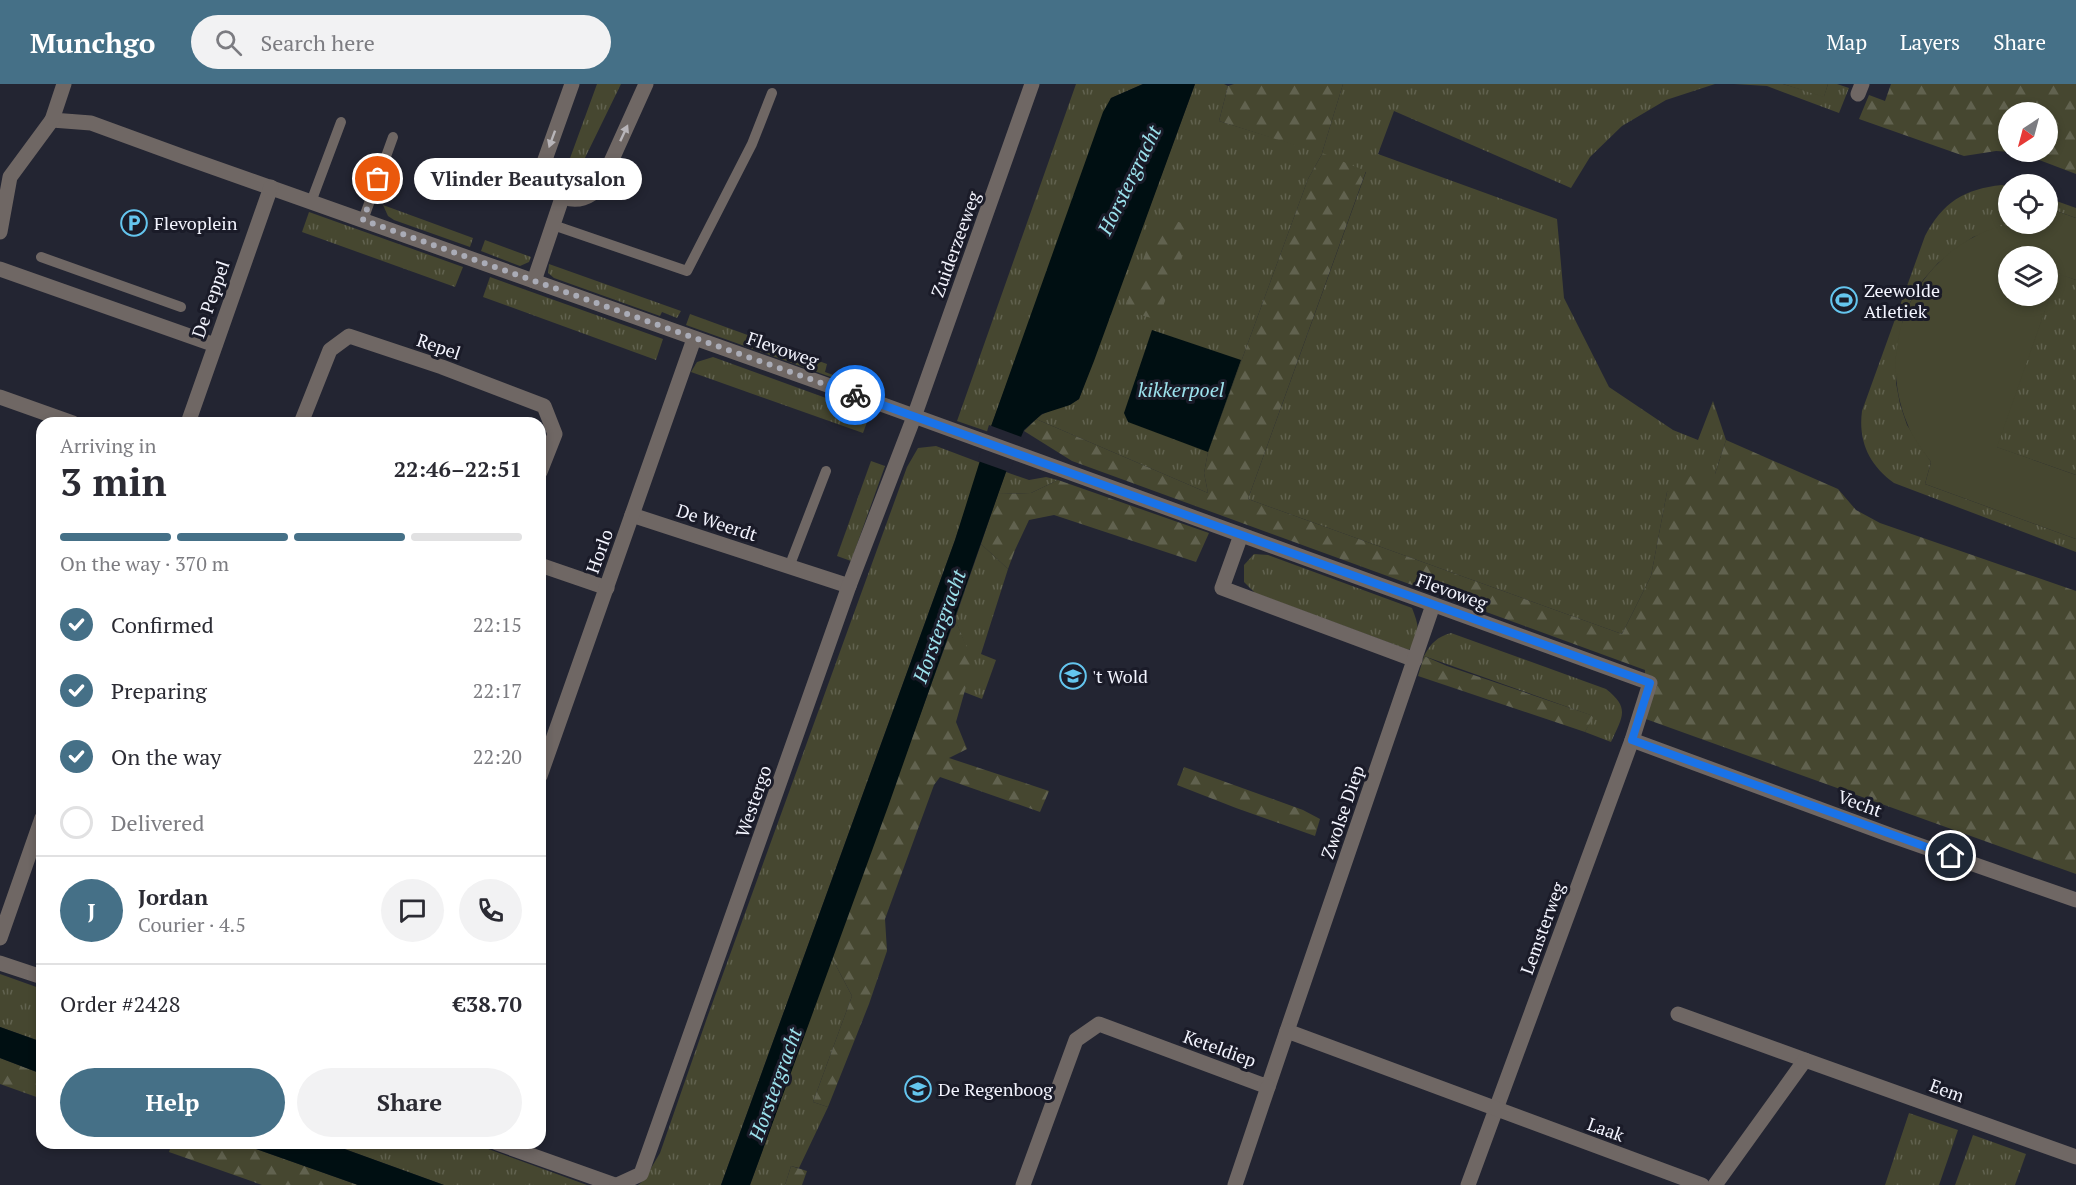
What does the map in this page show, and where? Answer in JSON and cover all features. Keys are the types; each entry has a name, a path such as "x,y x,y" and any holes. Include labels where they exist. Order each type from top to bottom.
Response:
{"street":[{"path":"0,232 5,175 52,120 64,84"},
{"path":"572,84 542,168 544,180 550,189 562,198 580,198 593,194 600,186 646,84"},
{"name":"Zuiderzeeweg","path":"914,417 1032,84"},
{"path":"52,120 91,123 311,202"},
{"name":"De Peppel","path":"190,417 271,187"},
{"path":"534,281 562,198"},
{"name":"Flevoweg","path":"311,202 1650,683"},
{"path":"0,269 214,345"},
{"name":"Repel","path":"303,417 330,350 349,336 442,367 544,406 555,434 546,457"},
{"name":"Horlo","path":"546,759 694,339"},
{"path":"0,397 56,417"},
{"name":"Westergo","path":"616,1185 641,1174 849,586 914,417"},
{"name":"De Weerdt","path":"632,515 849,586"},
{"path":"1241,536 1222,588 1415,660"},
{"path":"546,567 607,588"},
{"name":"Zwolse Diep","path":"1287,1031 1433,605"},
{"name":"Lemsterweg","path":"1468,1185 1632,740 1650,683"},
{"name":"Vecht","path":"1632,740 2076,900"},
{"path":"0,938 36,835"},
{"path":"0,963 36,975"},
{"name":"Eem","path":"1678,1014 2076,1157"},
{"name":"Keteldiep","path":"1023,1185 1076,1040 1099,1024 1268,1087 1287,1031"},
{"path":"1287,1031 1496,1109"},
{"path":"1715,1185 1804,1060"},
{"path":"1235,1185 1268,1087"},
{"name":"Laak","path":"1496,1109 1702,1185"},
{"path":"514,1149 616,1185"}],"lane":[{"path":"553,225 687,272 752,144 772,93"},
{"path":"311,202 341,122"},
{"path":"363,220 393,137"},
{"path":"41,256 181,307"},
{"path":"789,567 826,471"}],"green space":[{"path":"597,84 621,84 582,164 594,183 585,192 567,192 553,181 550,171 552,156 565,172"},
{"path":"1076,84 1143,84 1111,98 989,432 957,421"},
{"path":"1195,84 1228,86 1219,121 1322,153 1343,84 1715,84 1666,100 1622,126 1590,157 1571,188 1394,111 1378,154 1557,219 1564,298 1609,387 1673,430 1698,440 1713,401 1726,440 1715,474 1667,492 1651,576 1622,634 1248,499 1366,172 1322,154 1308,179 1208,452 1204,473 1208,493 1036,419 1046,412 1079,399"},
{"path":"1234,84 1343,84 1322,153 1366,171 1248,499 1622,634 1651,576 1667,492 1695,473 1715,474 1726,440 1838,489 1856,510 1880,523 2076,591 2076,874 1643,718 1645,670 1072,461 1024,431 1036,419 1208,493 1204,473 1208,452 1308,179 1322,154 1219,121 1228,86"},
{"path":"1734,84 1783,84 1824,96 1828,84 1849,88 1839,113 1767,86"},
{"path":"1783,84 1828,84 1824,97"},
{"path":"1891,84 2076,84 2076,174 2045,162 2058,162 2058,102 1998,102 1998,151 1964,156 1859,119 1869,95 1885,101"},
{"path":"1998,186 1998,229 1973,237 1938,263 1923,280 1903,318 1896,383 1900,404 1907,425 1931,462 1925,484 2076,539 2076,552 1894,483 1872,460 1864,442 1862,411 1925,236 1939,214 1956,199"},
{"path":"2058,202 2076,208 2076,218 2058,212"},
{"path":"383,205 473,238 470,247 394,220 388,216"},
{"path":"309,212 463,267 455,287 302,232"},
{"path":"2058,212 2076,218 2076,280 2058,274 2058,246 1998,246 1998,306 2047,306 1997,447 2076,475 2076,539 1925,484 1931,462 1909,428 1900,401 1896,378 1896,355 1906,312 1916,291 1953,250 1987,231 1998,228 1998,234 2058,234"},
{"path":"1160,215 1192,227 1158,320 1124,310"},
{"path":"485,240 531,257 529,262 520,266 481,251"},
{"path":"549,264 681,311 677,318 662,312 660,316 554,278 548,273"},
{"path":"2058,273 2076,280 2076,475 1996,447 2046,306 2058,306"},
{"path":"490,277 663,339 656,360 483,297"},
{"path":"690,314 827,364 825,372 855,383 858,376 881,384 878,394 686,325"},
{"path":"713,357 870,414 863,433 691,372 697,362"},
{"path":"936,446 981,463 721,1185 638,1185 644,1180 660,1153 907,467 918,448"},
{"path":"871,461 885,466 851,561 837,556"},
{"path":"1006,472 1029,480 1046,477 1058,480 1031,493 998,494"},
{"path":"1058,480 1209,533 1196,562 1054,515 1029,520 1008,569 981,544 998,494 1031,493"},
{"path":"981,544 1008,569 981,654 996,660 982,699 964,692 972,662 955,619"},
{"path":"1254,554 1268,555 1412,608 1418,630 1416,639 1409,650 1255,593 1244,582 1244,565"},
{"path":"955,619 973,662 956,722 967,749 949,758 1049,791 1040,812 940,777 934,785 885,919 887,951 869,1004 828,1107 813,1102 852,996 832,958"},
{"path":"1451,633 1606,689 1619,702 1622,713 1611,742 1585,732 1593,716 1424,656 1435,641"},
{"path":"1424,656 1594,716 1585,732 1418,676"},
{"path":"1184,767 1303,810 1320,819 1315,836 1177,785"},
{"path":"832,958 852,996 813,1102 828,1107 799,1168 791,1166 785,1185 750,1185"},
{"path":"0,974 36,987 36,1040 0,1027"},
{"path":"0,1058 36,1072 36,1097 0,1084"},
{"path":"1909,1113 1958,1130 1939,1185 1885,1185"},
{"path":"1973,1135 2026,1154 2015,1185 1955,1185"},
{"path":"170,1149 256,1149 358,1185 262,1185 169,1152"},
{"path":"345,1149 488,1149 587,1185 444,1185"},
{"path":"791,1166 807,1171 802,1185 785,1185"}],"water":[{"name":"Horstergracht","path":"1143,84 1195,84 1094,361 1079,399 1070,405 1042,414 1024,430 1006,472 889,804 750,1185 721,1185 955,540 989,432 1103,112 1111,98"},
{"name":"kikkerpoel","path":"1152,330 1241,360 1208,452 1128,422 1124,413"},
{"path":"0,1027 36,1040 36,1072 0,1058"},
{"path":"256,1149 345,1149 444,1185 358,1185"}],"pier":[{"path":"989,425 1024,438 1009,472 978,461"}],"way so far":[{"path":"378,179 363,220 855,395"}],"place":[{"name":"Vlinder Beautysalon","path":"378,179"},
{"name":"Flevoplein","path":"134,223"},
{"name":"Zeewolde Atletiek","path":"1844,300"},
{"name":"'t Wold","path":"1073,676"},
{"name":"De Regenboog","path":"918,1089"}],"route":[{"path":"855,395 1650,683 1632,740 1951,856"}]}
